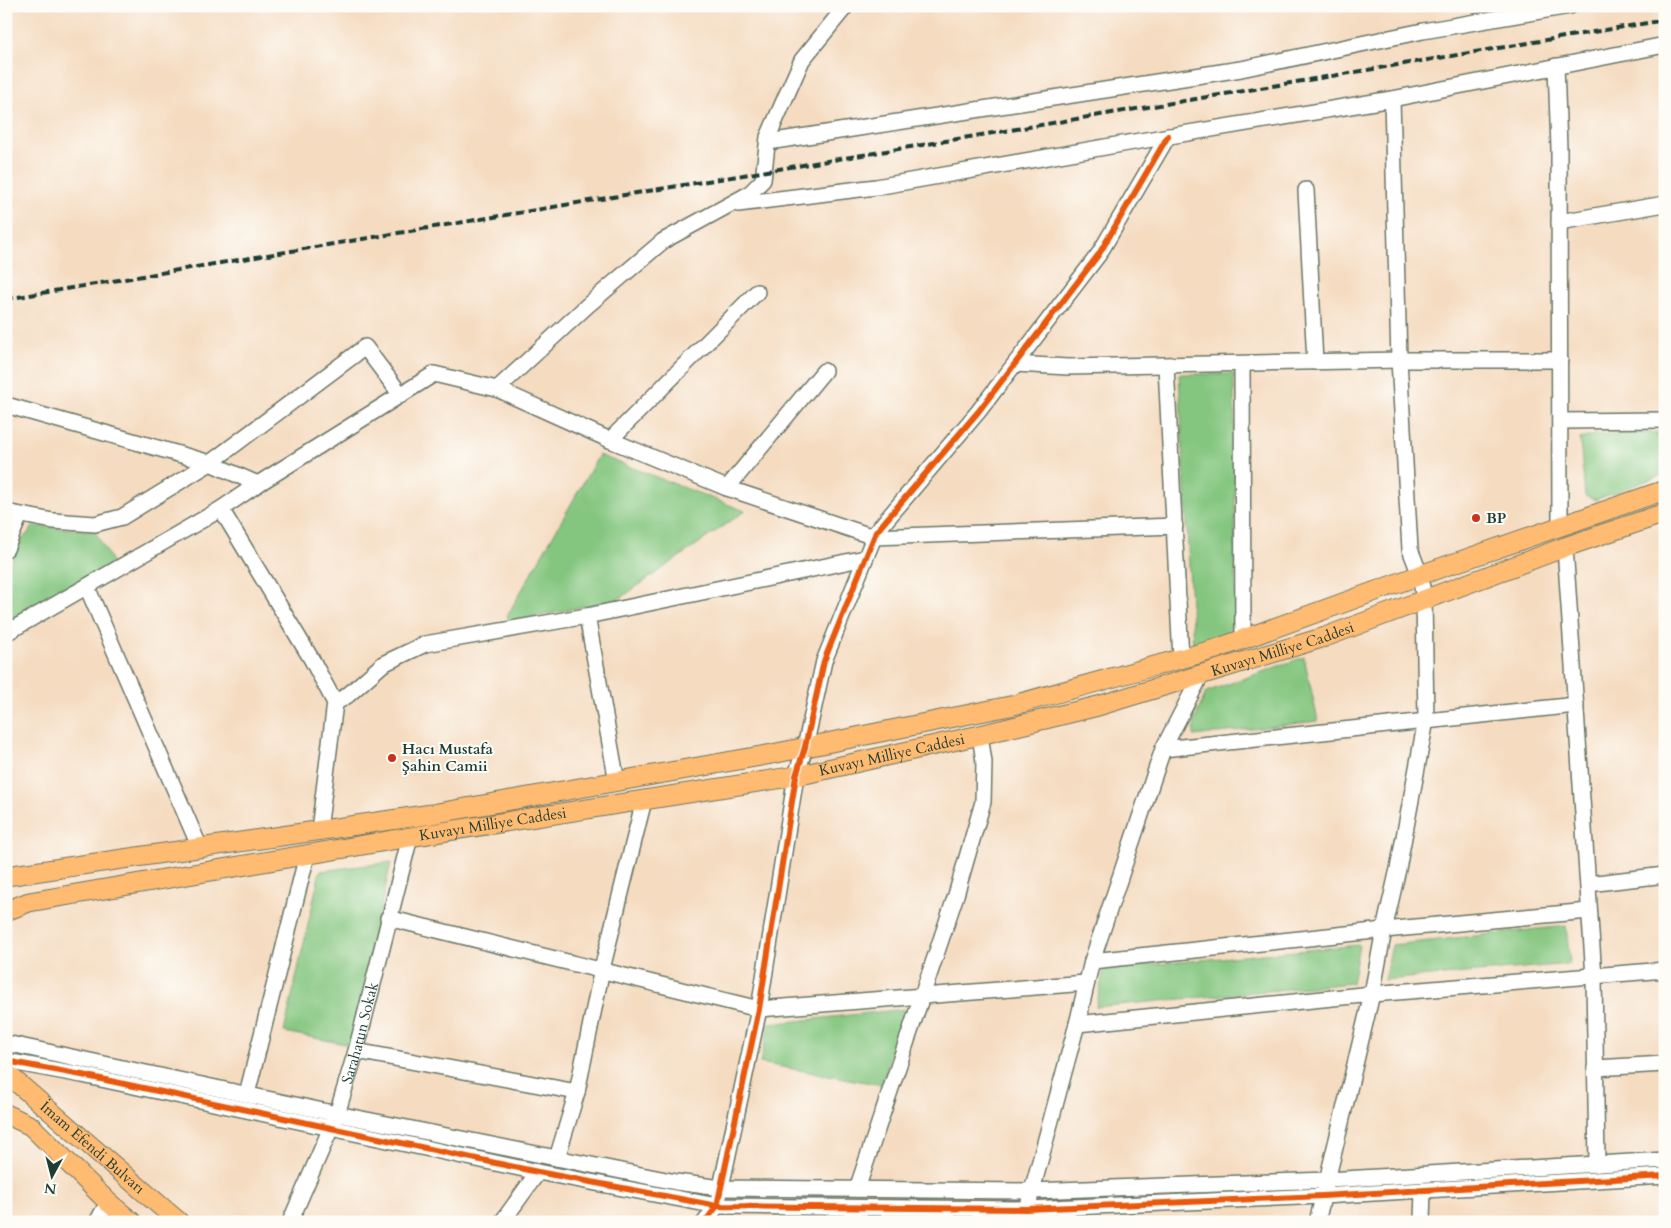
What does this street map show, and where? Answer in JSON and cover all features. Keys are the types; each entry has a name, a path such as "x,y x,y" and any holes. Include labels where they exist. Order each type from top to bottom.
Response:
{"main road":[{"name":"Kuvayı Milliye Caddesi","path":"6,875 432,814 805,747 1010,706 1181,659 1243,639 1665,490"},
{"name":"Kuvayı Milliye Caddesi","path":"6,911 29,902 410,837 796,776 980,735 1098,706 1325,637 1565,546 1665,513"},
{"name":"İmam Efendi Bulvarı","path":"6,1073 179,1222"},
{"name":"İmam Efendi Bulvarı","path":"6,1114 31,1126 108,1202 132,1222"}],"street":[{"path":"497,389 588,305 663,241 750,194 763,180 768,137 802,60 846,6"},
{"path":"768,142 1241,69 1423,31 1570,6"},
{"path":"732,204 876,187 1392,99 1665,44"},
{"path":"1556,66 1559,222 1560,526"},
{"path":"1317,1222 1372,994 1426,720 1424,599 1420,575 1410,549 1399,360 1392,99"},
{"path":"705,1222 717,1206 759,1009 796,776 805,747 824,661 876,532 978,412 1099,254 1168,136"},
{"path":"1306,190 1315,362"},
{"path":"1559,222 1665,204"},
{"path":"610,440 757,292"},
{"path":"6,549 13,513 53,521 95,524 122,517 210,463 366,347 401,395"},
{"path":"1015,364 1068,367 1399,360 1560,360"},
{"path":"1242,364 1243,639"},
{"path":"1166,366 1181,659"},
{"path":"727,488 824,371"},
{"path":"6,633 174,534 221,509 434,374 497,389 610,440 727,488 874,537 1175,526"},
{"path":"6,405 210,463 258,484"},
{"path":"1560,421 1665,420"},
{"path":"221,509 312,660 335,702 319,830"},
{"path":"1565,546 1594,977 1596,1164"},
{"path":"335,702 348,695 383,664 425,644 587,616 865,558"},
{"path":"87,587 200,848"},
{"path":"587,616 617,782"},
{"path":"1023,1215 1032,1191 1092,961 1163,749 1201,675"},
{"path":"1163,749 1576,705"},
{"path":"856,1189 956,895 983,802 984,762 980,735"},
{"path":"557,1158 577,1092 602,969 644,800"},
{"name":"Sarahatun Sokak","path":"290,1222 334,1121 356,1051 388,918 410,837"},
{"path":"246,1094 307,855"},
{"path":"1588,884 1665,875"},
{"path":"1092,961 1384,930 1589,912"},
{"path":"388,918 759,1009 1086,983"},
{"path":"1077,1024 1372,994 1665,970"},
{"path":"6,1043 246,1094 334,1121 538,1172 717,1206 1023,1215 1665,1176"},
{"path":"356,1051 577,1092"},
{"path":"6,1061 334,1121 557,1158 676,1182 721,1188 1032,1191 1327,1180 1665,1160"},
{"path":"1595,1068 1665,1064"},
{"path":"502,1222 538,1172"},
{"path":"1422,1222 1423,1190"},
{"path":"97,1222 108,1202"}],"green space":[{"path":"1179,374 1234,374 1236,635 1193,645"},
{"path":"1665,432 1665,474 1595,500 1585,496 1580,439 1594,435"},
{"path":"599,455 745,511 619,599 511,622 507,616"},
{"path":"34,526 95,531 113,564 6,624 6,574 18,544"},
{"path":"1304,657 1318,721 1194,736 1194,722 1206,692"},
{"path":"391,862 350,1045 284,1032 320,871"},
{"path":"1566,926 1570,964 1384,980 1392,945"},
{"path":"1359,945 1352,983 1096,1007 1104,969"},
{"path":"905,1009 882,1085 760,1063 769,1024"}],"railway":[{"path":"6,299 1665,20"}],"cycle path":[{"path":"705,1222 717,1206 759,1009 796,776 805,747 824,661 876,532 978,412 1099,254 1168,136"},
{"path":"6,1061 82,1075 538,1172 717,1206 1027,1209 1323,1196 1665,1176"}],"place":[{"name":"BP","path":"1476,518"},
{"name":"Hacı Mustafa Şahin Camii","path":"392,758"}]}
